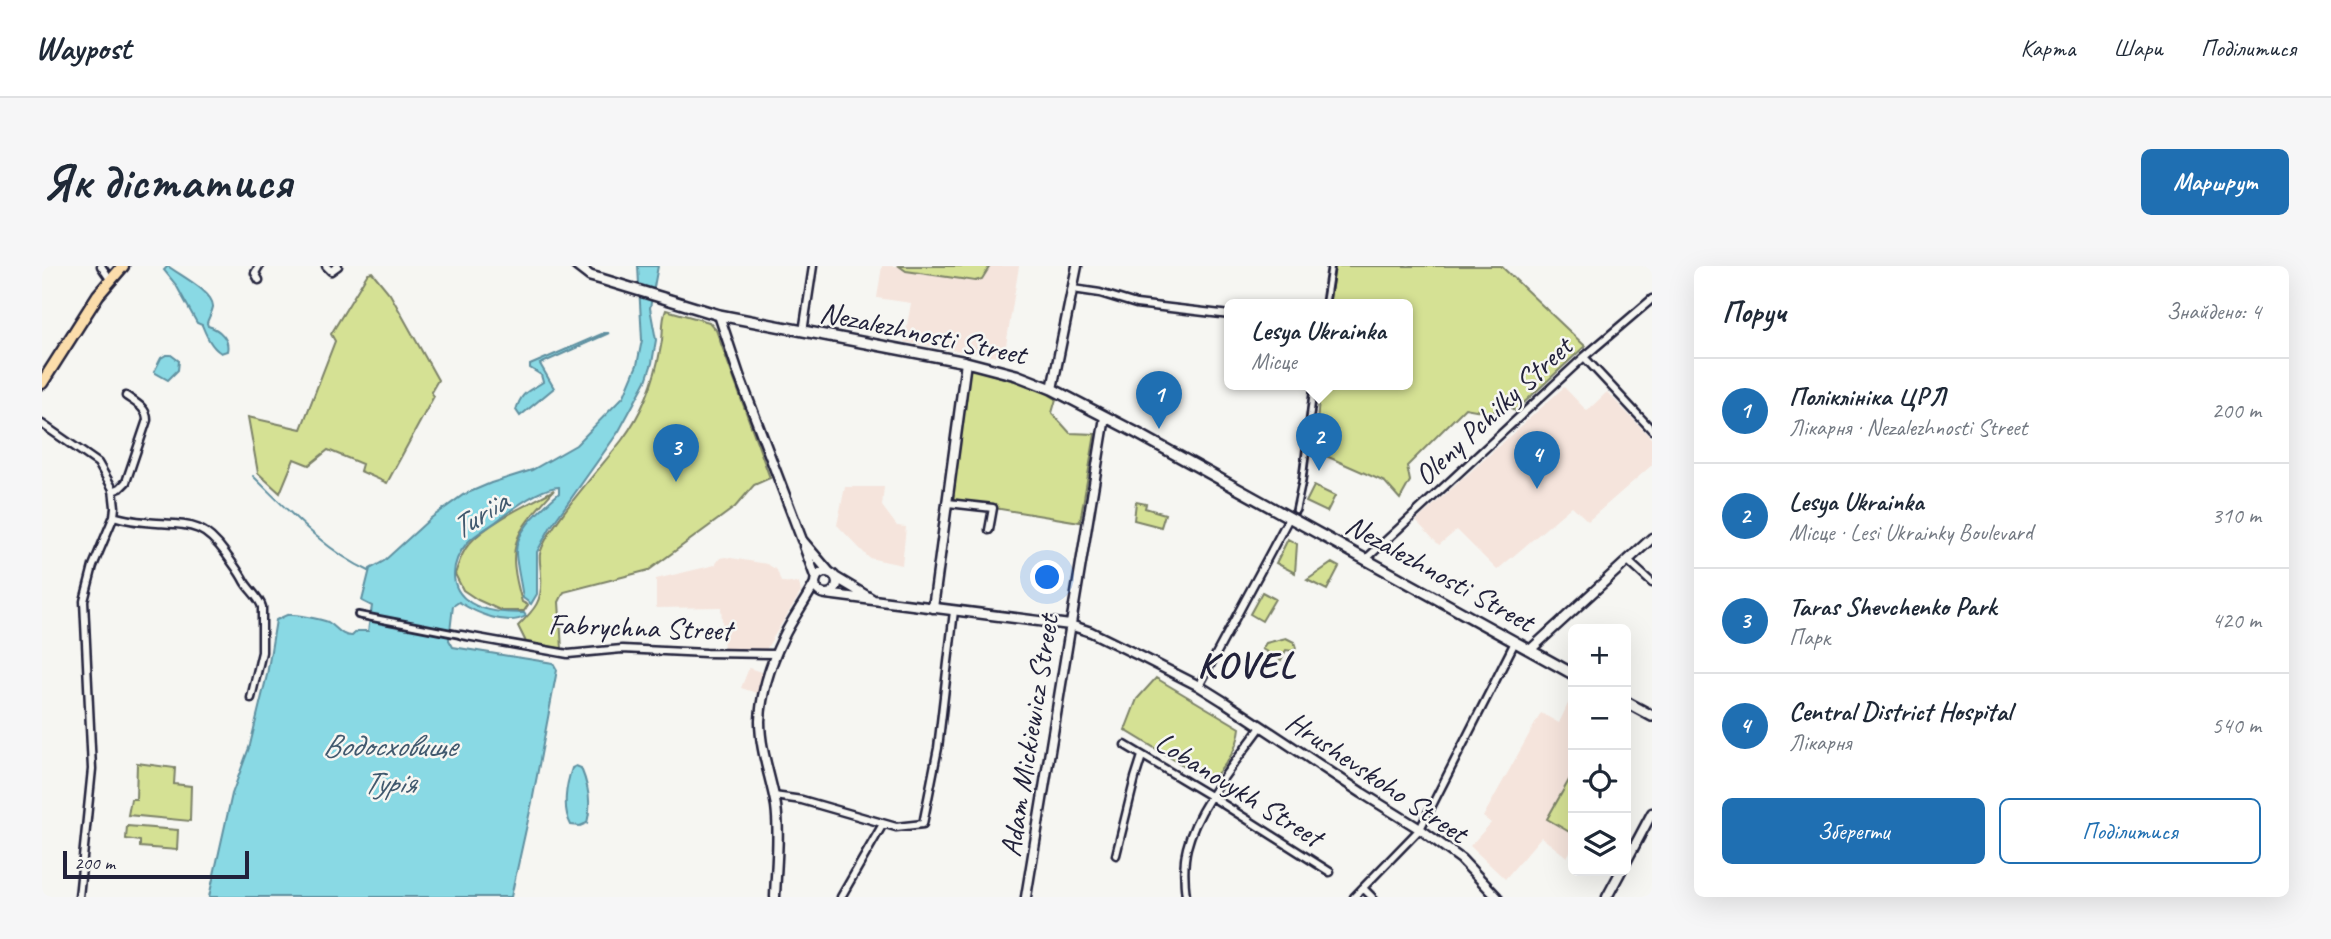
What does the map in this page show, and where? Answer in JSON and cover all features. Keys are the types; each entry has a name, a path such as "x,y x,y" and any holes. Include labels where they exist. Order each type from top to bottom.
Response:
{"main road":[{"path":"42,383 110,279 123,266"},
{"name":"Nezalezhnosti Street","path":"577,266 590,276 719,315 966,362 1016,375 1052,389 1292,514 1366,559 1568,671"},
{"path":"1631,705 1652,716"}],"street":[{"path":"101,266 110,279"},
{"path":"259,266 255,273 259,281"},
{"path":"326,266 331,271 338,266"},
{"path":"803,332 813,266"},
{"path":"1052,389 1077,266"},
{"path":"1326,299 1331,266"},
{"path":"1073,289 1100,293 1136,304 1224,314"},
{"name":"Oleny Pchilky Street","path":"1366,559 1503,426 1652,299"},
{"path":"719,315 738,375 802,540 817,590 824,594 874,600"},
{"path":"1584,357 1652,429"},
{"path":"933,608 966,362"},
{"path":"1199,686 1292,514 1302,482 1313,390"},
{"path":"113,491 126,482 148,420 144,409 126,396"},
{"name":"Adam Mickiewicz Street","path":"1026,897 1105,416"},
{"path":"42,424 98,463 113,491 114,516 93,566 84,601 92,769 79,897"},
{"path":"948,503 993,508 989,530"},
{"path":"114,516 126,520 187,525 204,530 215,539 262,607 262,652 251,698"},
{"path":"1530,650 1652,538"},
{"name":"Hrushevskoho Street","path":"802,540 831,574 874,600 1070,625 1091,632 1199,686 1420,829 1461,859 1497,897"},
{"path":"1628,561 1652,583"},
{"path":"775,897 777,823 760,721 776,654 788,628 806,601 815,581 823,573 831,574 836,585 833,592 806,601"},
{"path":"774,796 802,800 896,827 923,824 938,748 954,611"},
{"path":"358,615 461,635"},
{"name":"Fabrychna Street","path":"461,635 568,654 622,649 776,654"},
{"path":"1354,897 1420,829 1515,642"},
{"path":"1186,897 1184,865 1193,831 1212,797 1261,727"},
{"name":"Lobanovykh Street","path":"1125,745 1330,872"},
{"path":"1116,855 1142,756"},
{"path":"1631,853 1652,813"},
{"path":"841,897 883,824"},
{"path":"1607,897 1618,876"},
{"path":"1363,888 1372,897"}],"shaded area":[{"path":"882,266 1019,266 1004,358 904,342 911,303 877,298"},
{"path":"1564,387 1587,411 1607,392 1652,439 1652,465 1588,521 1572,506 1497,570 1457,530 1439,545 1416,521"},
{"path":"845,487 884,487 882,506 897,526 906,527 902,565 869,558 837,525"},
{"path":"720,558 767,564 777,570 781,582 799,583 801,592 765,651 724,650 721,607 656,608 656,579 715,565"},
{"path":"749,668 764,673 757,693 741,688"},
{"path":"1568,704 1568,855 1541,837 1505,879 1470,846 1491,823 1483,817 1541,713 1559,723"}],"green space":[{"path":"899,266 990,266 982,279 975,281 906,271"},
{"path":"1335,266 1501,266 1585,346 1515,411 1505,403 1492,413 1465,408 1407,466 1410,481 1400,499 1385,482 1315,451 1320,390 1413,390 1413,299 1330,299"},
{"path":"372,272 390,294 438,380 431,392 434,396 387,483 360,471 362,464 328,450 309,465 294,459 280,493 258,473 248,417 301,429 335,341 331,334 368,273"},
{"path":"666,310 709,322 716,330 770,478 754,485 735,507 649,570 564,592 559,602 562,649 526,642 518,626 533,609 541,592 540,554 544,542 636,418 655,372"},
{"path":"969,368 1037,387 1056,399 1052,413 1070,433 1095,434 1080,522 952,501"},
{"path":"1314,486 1335,496 1327,512 1306,502"},
{"path":"554,490 522,529 514,552 522,602 528,605 524,611 502,611 463,590 455,574 469,544 497,521"},
{"path":"1136,502 1146,504 1145,508 1165,514 1161,527 1134,520"},
{"path":"1288,539 1297,544 1295,573 1276,563"},
{"path":"1332,563 1339,567 1327,590 1307,580"},
{"path":"1262,592 1275,599 1262,621 1250,614"},
{"path":"1286,638 1294,642 1296,648 1293,651 1286,650 1281,660 1262,649 1266,643"},
{"path":"1156,678 1240,728 1230,757 1209,781 1125,730 1137,699"},
{"path":"137,763 175,768 174,784 191,786 190,821 128,815 131,799 136,799"},
{"path":"1568,782 1568,831 1547,819"},
{"path":"127,826 178,830 177,850 140,847 140,841 126,839"}],"water":[{"path":"168,266 195,284 212,301 213,307 207,323 223,335 227,342 227,351 221,353 217,350 202,325 197,323 176,285 164,270"},
{"name":"Водосховище Турія","path":"638,266 658,266 650,308 656,340 652,363 646,381 619,431 550,528 537,552 537,594 531,604 523,598 517,545 525,528 559,493 559,487 529,498 475,536 462,550 455,566 454,575 458,590 471,603 490,610 524,613 526,616 501,619 483,614 459,602 453,606 449,640 453,647 553,663 557,670 511,897 209,897 232,794 250,745 267,675 276,620 287,615 314,618 328,622 348,636 357,631 368,631 372,606 362,601 370,569 384,561 431,518 463,495 532,470 576,445 624,396 637,365 642,340"},
{"path":"609,333 540,364 554,388 520,416 516,410 521,399 543,382 541,375 530,368 530,365"},
{"path":"166,355 179,361 178,370 168,380 154,372 161,358"},
{"path":"572,768 581,768 589,802 587,823 580,826 571,825 566,804 570,775"}],"waterway":[{"path":"253,476 322,541 369,571"}],"place":[{"name":"Поліклініка ЦРЛ","path":"1159,429"},
{"name":"Lesya Ukrainka","path":"1319,471"},
{"name":"Taras Shevchenko Park","path":"676,482"},
{"name":"Central District Hospital","path":"1537,489"}],"district":[{"name":"KOVEL","path":"1247,664"}],"water label":[{"name":"Turiia","path":"479,515"}]}
